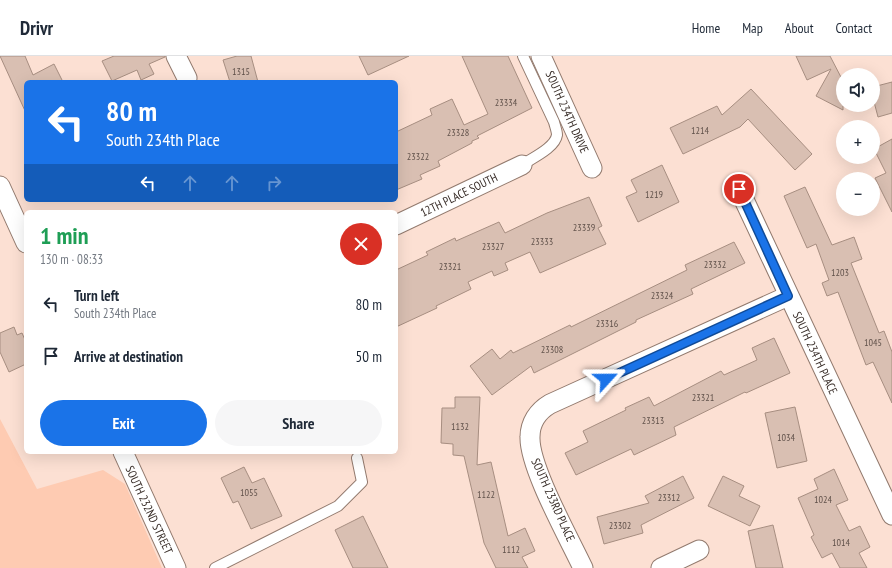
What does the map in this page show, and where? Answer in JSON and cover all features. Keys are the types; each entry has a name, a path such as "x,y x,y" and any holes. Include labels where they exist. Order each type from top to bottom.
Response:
{"street":[{"path":"176,56 187,78"},
{"name":"SOUTH 234TH DRIVE","path":"541,56 592,168"},
{"name":"12TH PLACE SOUTH","path":"398,225 522,165"},
{"path":"0,186 24,239"},
{"name":"SOUTH 234TH PLACE","path":"739,189 892,515"},
{"name":"SOUTH 233RD PLACE","path":"583,568 536,465 530,441 530,429 538,414 550,404 788,296"},
{"name":"SOUTH 232ND STREET","path":"124,454 176,568"},
{"path":"661,568 699,550"}],"lane":[{"path":"522,165 549,146 555,140 557,134 554,122 523,56"},
{"path":"215,568 338,506 362,482 357,458"}],"shaded area":[{"path":"0,419 37,489 103,470 125,484 162,568 0,568"}],"building":[{"path":"0,56 25,56 33,75 54,64 62,80 24,80 24,109"},
{"path":"114,56 165,56 149,64 154,74 141,80 137,70 112,80 102,61"},
{"path":"237,56 251,56 257,80 229,80 223,60"},
{"path":"359,56 409,56 368,75"},
{"path":"462,56 508,56 532,108 477,136 479,138 472,141 472,143 438,161 440,166 420,175 422,179 398,189 398,131 432,115 430,109 452,99 464,125 488,114"},
{"path":"796,56 830,56 836,68 836,106 816,96 831,69 807,80"},
{"path":"892,82 892,113 878,117 877,112 880,112 880,85"},
{"path":"751,89 812,154 795,170 748,119 740,127 683,154 670,128 717,106 722,115"},
{"path":"892,139 892,212 880,188 880,176 886,173 880,161 880,146"},
{"path":"662,165 679,202 638,222 626,197 637,192 631,180"},
{"path":"805,187 832,245 854,237 862,259 851,263 879,333 884,331 892,352 892,403 873,362 866,365 838,292 827,296 822,283 829,280 816,244 807,248 784,196"},
{"path":"589,197 602,226 598,228 606,244 540,273 530,252 505,263 508,270 494,276 492,271 468,282 471,289 436,306 437,308 398,326 398,269 428,255 426,252 455,238 456,241 499,222 505,233 547,213"},
{"path":"734,242 745,263 691,289 693,294 636,320 636,322 534,373 531,366 492,395 470,366 492,349 500,359 511,350 513,353 570,325 571,327 687,270 685,265"},
{"path":"14,327 17,335 22,333 24,338 24,365 9,372 0,352 0,333"},
{"path":"774,338 790,373 746,393 745,392 674,427 676,435 634,455 631,449 576,475 565,453 588,442 583,431 626,410 625,408 649,397 654,406 721,371 724,375 757,360 752,348"},
{"path":"455,397 480,397 477,465 491,462 508,536 525,528 535,551 522,557 528,568 496,568 484,543 464,456 453,455 453,444 441,443 442,408 455,408"},
{"path":"795,407 807,461 777,468 765,413"},
{"path":"244,467 252,483 264,478 282,516 251,529 238,501 233,503 221,478"},
{"path":"834,469 848,500 836,505 849,531 860,526 870,547 859,553 867,568 840,568 832,553 822,558 811,537 814,535 798,498 818,489 814,479"},
{"path":"683,476 694,498 641,525 643,533 604,544 597,517 649,503 645,496"},
{"path":"723,476 744,486 739,496 760,506 750,526 708,506"},
{"path":"363,516 388,568 353,568 335,530"},
{"path":"773,525 783,568 756,568 748,531"}],"route":[{"path":"606,379 788,296 739,189"}]}
